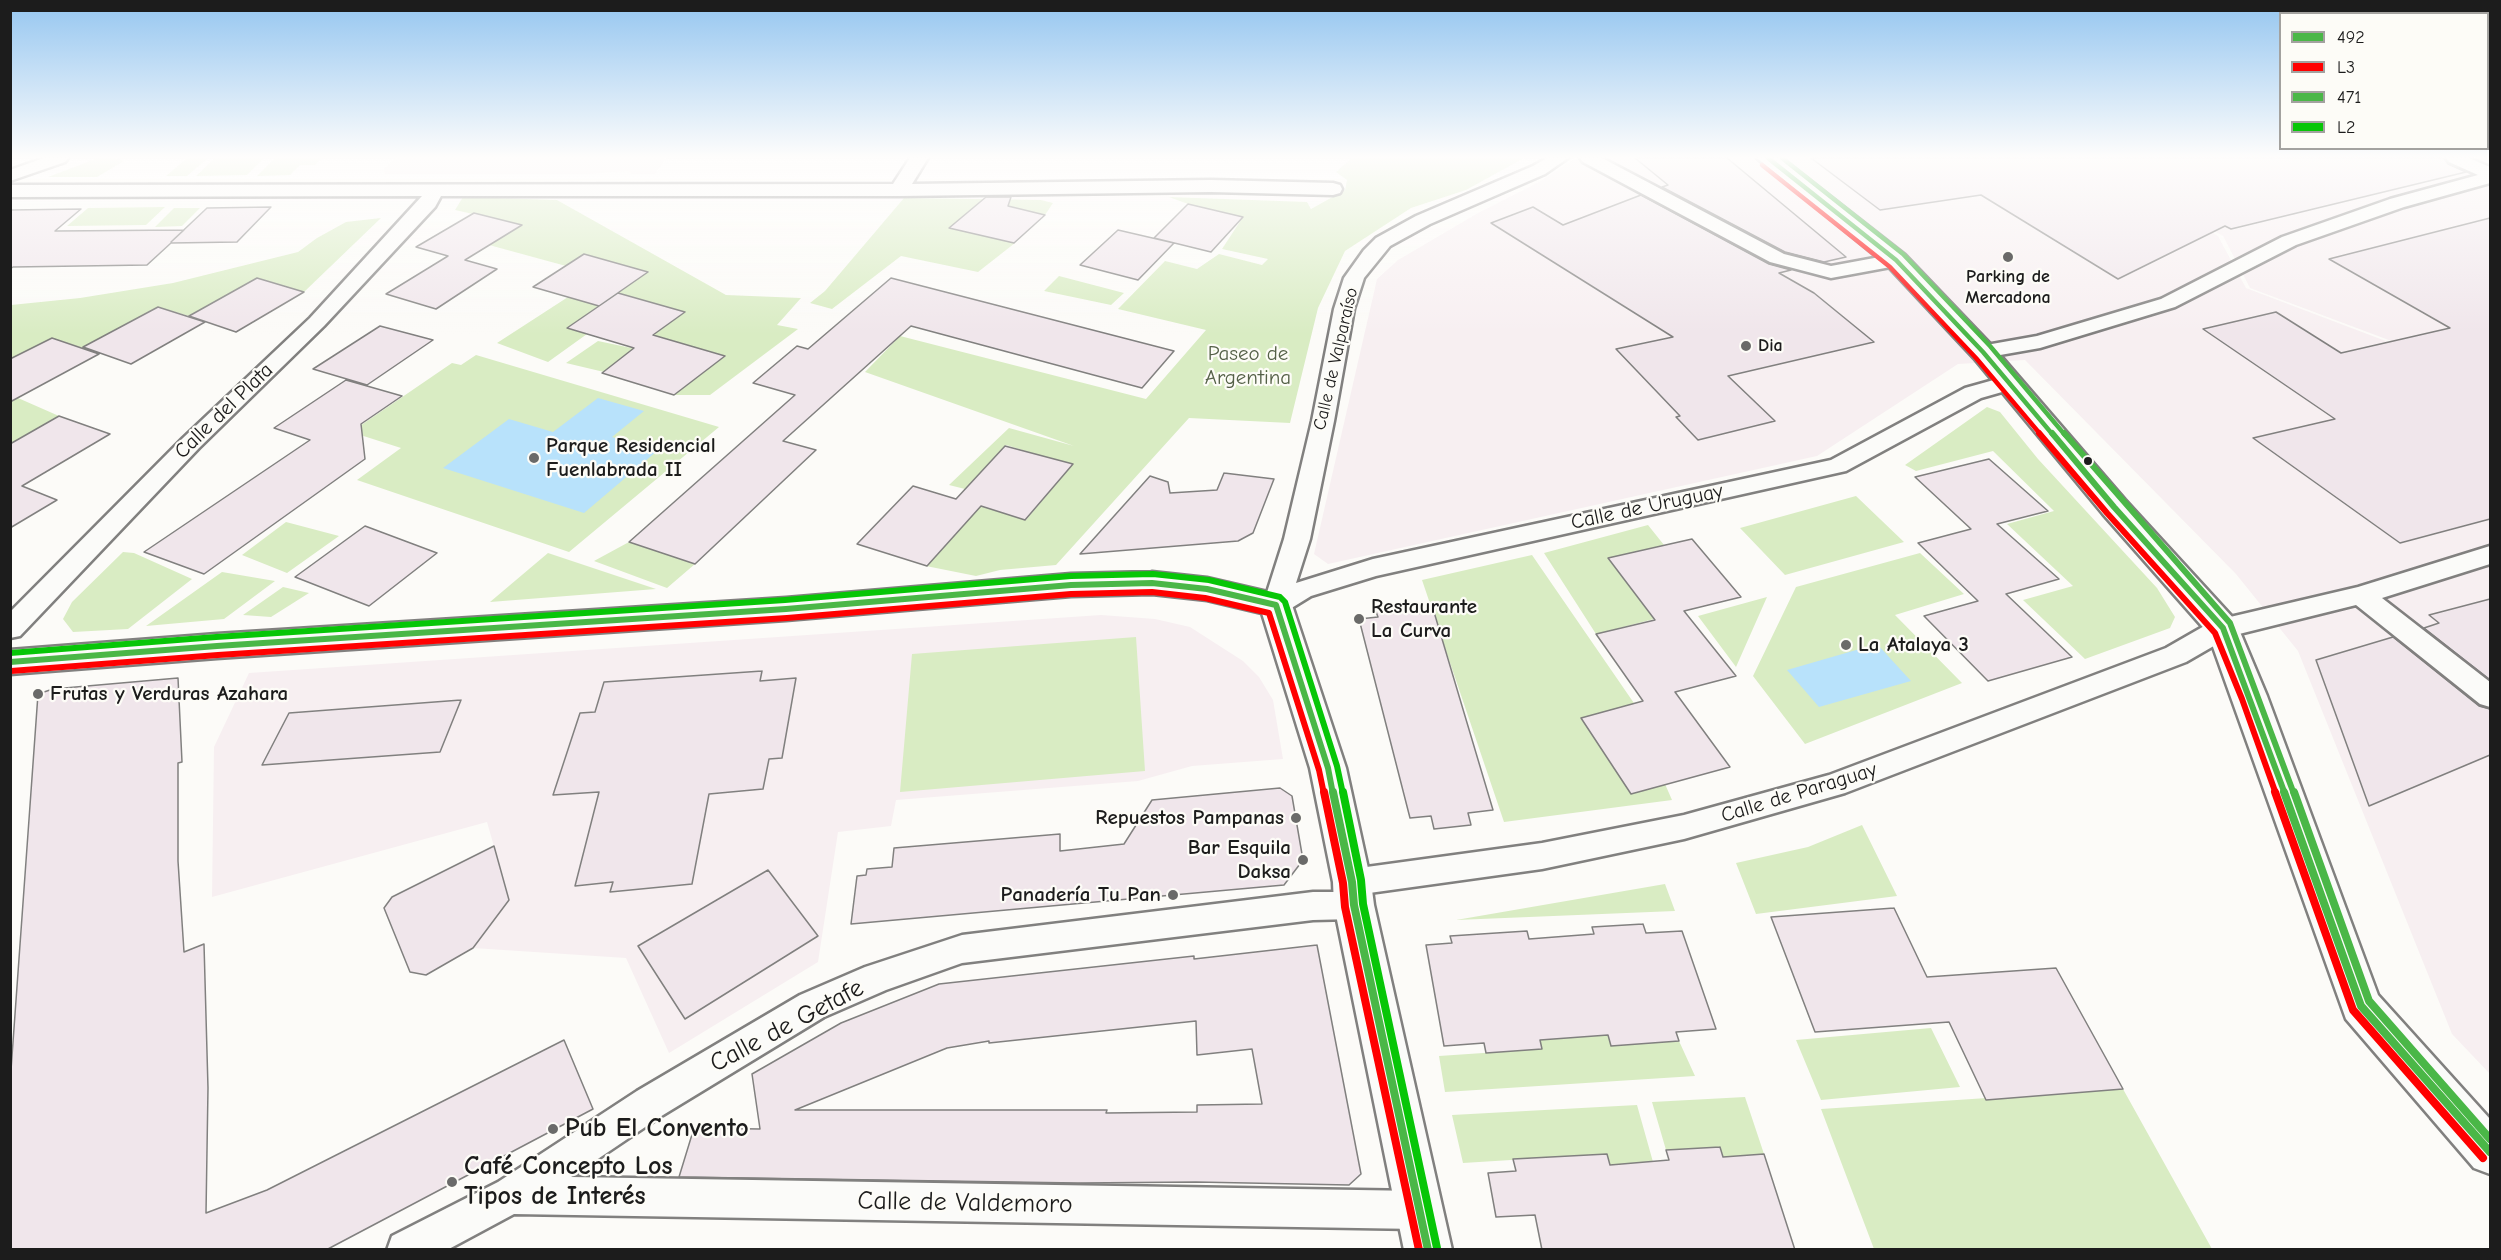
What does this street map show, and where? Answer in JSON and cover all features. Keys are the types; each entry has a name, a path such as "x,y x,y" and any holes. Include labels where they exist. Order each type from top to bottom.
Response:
{"main road":[{"path":"1842,217 1896,260 1983,352 2114,507 2223,628 2250,696 2361,1006 2490,1152"},
{"path":"10,662 240,644 786,609 1071,585 1163,585 1207,589 1276,605 1328,768 1428,1250"}],"street":[{"name":"Calle del Plata","path":"10,629 191,442 317,322 415,217"},
{"name":"Calle de Valparaíso","path":"1276,605 1297,539 1323,421 1344,309 1354,278 1371,254 1383,242 1430,217"},
{"path":"1700,217 1777,258 1831,272 1896,260"},
{"path":"1983,352 2040,342 2168,303 2289,242 2359,217"},
{"name":"Calle de Uruguay","path":"1276,605 1302,590 1373,568 1838,466 1973,393 2008,383"},
{"name":"Calle de Paraguay","path":"1353,893 1683,827 1834,786 2176,655 2223,628 2361,596 2490,555"},
{"path":"2361,596 2490,697"},
{"name":"Calle de Getafe","path":"406,1250 511,1195 650,1103 802,1012 878,978 962,950 1313,906 1353,893"},
{"name":"Calle de Valdemoro","path":"511,1195 1418,1210"}],"shaded area":[{"path":"1472,217 2185,217 2218,236 2246,288 2457,368 2490,371 2490,1074 2452,1034 2298,651 2236,574 2025,360 1958,364 1817,456 1328,564 1314,554 1377,279 1398,260"},
{"path":"2190,217 2490,217 2490,370 2458,366 2250,288 2223,236"},
{"path":"1101,615 1155,619 1190,627 1243,661 1259,677 1273,700 1283,759 1192,766 1138,781 896,800 891,826 838,832 818,962 669,1053 626,958 473,948 509,899 487,822 212,897 214,747 249,673"}],"green space":[{"path":"78,217 155,217 146,225 67,226"},
{"path":"165,217 191,217 182,226 155,227"},
{"path":"485,217 587,217 726,295 801,298 777,325 798,329 710,395 674,395 725,356 654,335 684,312 618,293 647,272 584,254 566,266 489,245 521,225"},
{"path":"888,217 963,217 950,228 1015,243 978,272 901,256 832,309 810,303 825,291"},
{"name":"Paseo de Argentina","path":"1243,217 1397,217 1345,251 1318,308 1290,423 1189,418 1056,565 1000,570 976,576 926,566 981,506 1026,520 1072,465 1006,445 965,489 949,485 1009,428 1074,446 865,372 900,336 1146,399 1206,330 1118,309 1165,261 1197,269 1219,254 1262,265 1268,259 1222,249"},
{"path":"381,218 304,292 258,278 189,316 158,307 83,348 52,338 11,359 11,305 80,298 173,283 298,252 317,238 346,222"},
{"path":"1059,276 1124,293 1111,305 1044,291"},
{"path":"568,297 599,306 567,328 587,334 548,362 497,343"},
{"path":"598,341 636,349 604,372 566,363"},
{"name":"Parque Residencial Fuenlabrada II","path":"476,355 719,427 569,552 357,480 401,448 351,432 452,363 461,365"},
{"path":"10,396 18,398 59,416 11,444"},
{"path":"1987,407 2000,412 2038,459 2157,588 2175,617 2170,628 2085,659 2023,600 2073,586 2007,524 2054,511 1993,451 1916,471 1905,465"},
{"path":"1856,496 1904,542 1785,575 1740,528"},
{"path":"286,522 339,536 287,573 242,555"},
{"path":"1648,525 1664,545 1608,558 1654,619 1596,634 1544,553"},
{"path":"629,542 695,564 667,588 594,561"},
{"path":"123,552 134,553 192,579 128,629 73,632 63,619 72,602"},
{"path":"548,553 656,589 490,602"},
{"name":"La Atalaya 3","path":"1920,553 1964,594 1895,615 1962,683 1805,744 1753,676 1796,587"},
{"path":"1532,555 1638,709 1616,716 1612,710 1582,718 1665,784 1672,800 1504,822 1422,580"},
{"path":"222,572 275,581 224,619 146,626"},
{"path":"283,587 309,593 271,617 243,615"},
{"path":"1767,597 1736,667 1698,616"},
{"path":"1136,637 1145,771 900,792 912,654"},
{"path":"1862,825 1897,896 1756,914 1736,863 1808,847"},
{"path":"1665,884 1675,911 1456,920"},
{"path":"1931,1028 1960,1087 1821,1100 1796,1040"},
{"path":"1608,1035 1611,1046 1679,1041 1695,1076 1445,1092 1439,1056 1542,1049 1540,1039"},
{"path":"2123,1089 2212,1249 1874,1249 1821,1109"},
{"path":"1745,1097 1764,1154 1723,1157 1720,1147 1666,1150 1652,1102"},
{"path":"1637,1105 1653,1162 1610,1165 1607,1154 1463,1163 1452,1115"}],"water":[{"path":"598,398 644,411 612,437 657,451 584,513 443,468 509,419 553,432"},
{"path":"1877,644 1911,681 1819,707 1787,670"}],"building":[{"path":"10,217 72,217 55,231 184,230 198,217 261,217 237,242 171,243 147,265 13,267 10,269"},
{"path":"468,217 489,217 522,225 465,260 497,269 436,309 386,294 448,256 416,247"},
{"path":"962,217 1043,217 1014,243 949,228"},
{"path":"1175,217 1243,217 1211,252 1154,238"},
{"path":"1507,217 1549,217 1563,225 1584,217 1681,217 1769,264 1791,270 1779,273 1814,293 1874,342 1728,376 1775,421 1698,440 1676,417 1680,416 1616,349 1673,337 1491,223"},
{"path":"1718,217 1798,217 1846,257 1824,262 1785,252"},
{"path":"2017,217 2281,217 2231,229 2225,226 2118,279"},
{"path":"2490,218 2490,519 2400,543 2253,438 2335,419 2203,329 2276,312 2341,353 2450,328 2329,259"},
{"path":"1118,230 1174,243 1138,280 1080,265"},
{"path":"584,254 648,272 599,306 533,287"},
{"path":"257,278 304,292 236,332 189,316"},
{"path":"891,278 1174,351 1142,388 911,326 783,441 816,450 695,564 629,542 795,395 753,383 797,346 808,349"},
{"path":"618,293 685,312 653,335 725,356 674,395 602,373 634,348 567,328"},
{"path":"158,307 205,322 131,364 83,347"},
{"path":"380,326 433,340 367,385 313,369"},
{"path":"52,338 99,354 10,402 10,359"},
{"path":"346,380 402,396 361,424 365,459 204,574 144,552 310,440 274,428"},
{"path":"59,416 110,434 22,486 57,500 10,528 10,444"},
{"path":"1005,446 1073,464 1025,520 981,506 927,566 857,544 913,486 956,499"},
{"path":"1989,459 2048,511 1997,524 2059,579 2006,594 2072,657 1988,681 1924,616 1978,601 1918,543 1971,529 1915,477"},
{"path":"1224,473 1274,479 1253,533 1238,541 1080,554 1150,476 1168,482 1170,493 1217,490"},
{"path":"365,526 437,553 369,606 295,577"},
{"path":"1692,539 1741,597 1684,611 1736,676 1675,692 1730,767 1631,794 1581,718 1643,701 1596,634 1655,620 1608,558"},
{"path":"2490,599 2490,680 2424,628 2439,623 2429,615"},
{"path":"1411,606 1413,614 1434,612 1493,810 1468,813 1471,825 1434,829 1431,816 1410,818 1359,619 1378,617 1375,609"},
{"path":"2393,637 2479,706 2490,709 2490,755 2369,806 2316,660"},
{"path":"762,671 760,681 796,678 782,758 769,759 763,789 709,794 692,884 610,892 613,882 575,886 599,792 553,795 580,713 595,712 604,682"},
{"path":"178,678 182,762 178,763 178,861 184,952 204,944 208,1088 206,1213 267,1190 564,1040 593,1109 326,1250 10,1250 10,1084 38,694 53,689"},
{"path":"461,700 440,752 262,765 289,713"},
{"path":"1280,788 1292,796 1303,860 1284,885 851,924 857,876 866,875 867,869 892,867 894,848 1060,834 1060,851 1124,844 1152,800"},
{"path":"494,846 509,900 473,948 426,975 410,972 384,908 392,897"},
{"path":"768,870 818,936 685,1019 638,946"},
{"path":"1894,908 1927,977 2056,968 2123,1089 1986,1100 1949,1022 1815,1032 1771,917"},
{"path":"1643,924 1646,933 1682,931 1716,1029 1676,1032 1679,1041 1611,1046 1608,1035 1540,1040 1542,1049 1486,1053 1484,1043 1444,1046 1426,945 1452,943 1450,936 1527,931 1529,939 1594,934 1592,927"},
{"path":"1317,945 1361,1174 1349,1185 679,1177 694,1128 760,1129 752,1074 841,1023 939,984 1194,956 1194,959","holes":["1196,1021 1197,1055 1252,1049 1262,1104 1197,1105 1197,1112 795,1110 947,1048 989,1041 989,1043"]},
{"path":"1720,1147 1723,1157 1764,1154 1795,1250 1542,1250 1535,1215 1496,1217 1488,1173 1516,1171 1513,1159 1607,1154 1610,1165 1669,1160 1666,1150"}],"transit line":[{"name":"L3","path":"1827,217 1890,267 1976,358 2107,513 2215,633 2242,699 2353,1010 2483,1158"},
{"name":"492","path":"1842,217 1896,260 1983,352 2114,507 2223,628 2250,696 2361,1006 2490,1152"},
{"name":"471","path":"1856,217 1903,254 1990,346 2121,501 2230,623 2258,693 2369,1001 2490,1139"},
{"name":"L2","path":"10,653 216,637 785,600 1071,576 1153,574 1209,580 1280,597 1285,602 1337,766 1361,880 1363,904 1437,1248"},
{"name":"492","path":"10,662 217,646 786,609 1071,585 1152,583 1207,589 1276,605 1328,768 1352,882 1354,905 1428,1250"},
{"name":"L3","path":"11,671 218,655 787,618 1071,594 1152,592 1205,598 1269,613 1319,770 1343,883 1345,907 1419,1250"}],"place":[{"name":"Parking de Mercadona","path":"2008,257"},
{"name":"Dia","path":"1746,346"},
{"name":"Parque Residencial Fuenlabrada II","path":"534,458"},
{"name":"Restaurante La Curva","path":"1359,619"},
{"name":"La Atalaya 3","path":"1846,645"},
{"name":"Frutas y Verduras Azahara","path":"38,694"},
{"name":"Repuestos Pampanas","path":"1296,818"},
{"name":"Bar Esquila Daksa","path":"1303,860"},
{"name":"Panadería Tu Pan","path":"1173,895"},
{"name":"Pub El Convento","path":"553,1129"},
{"name":"Café Concepto Los Tipos de Interés","path":"452,1182"}]}
